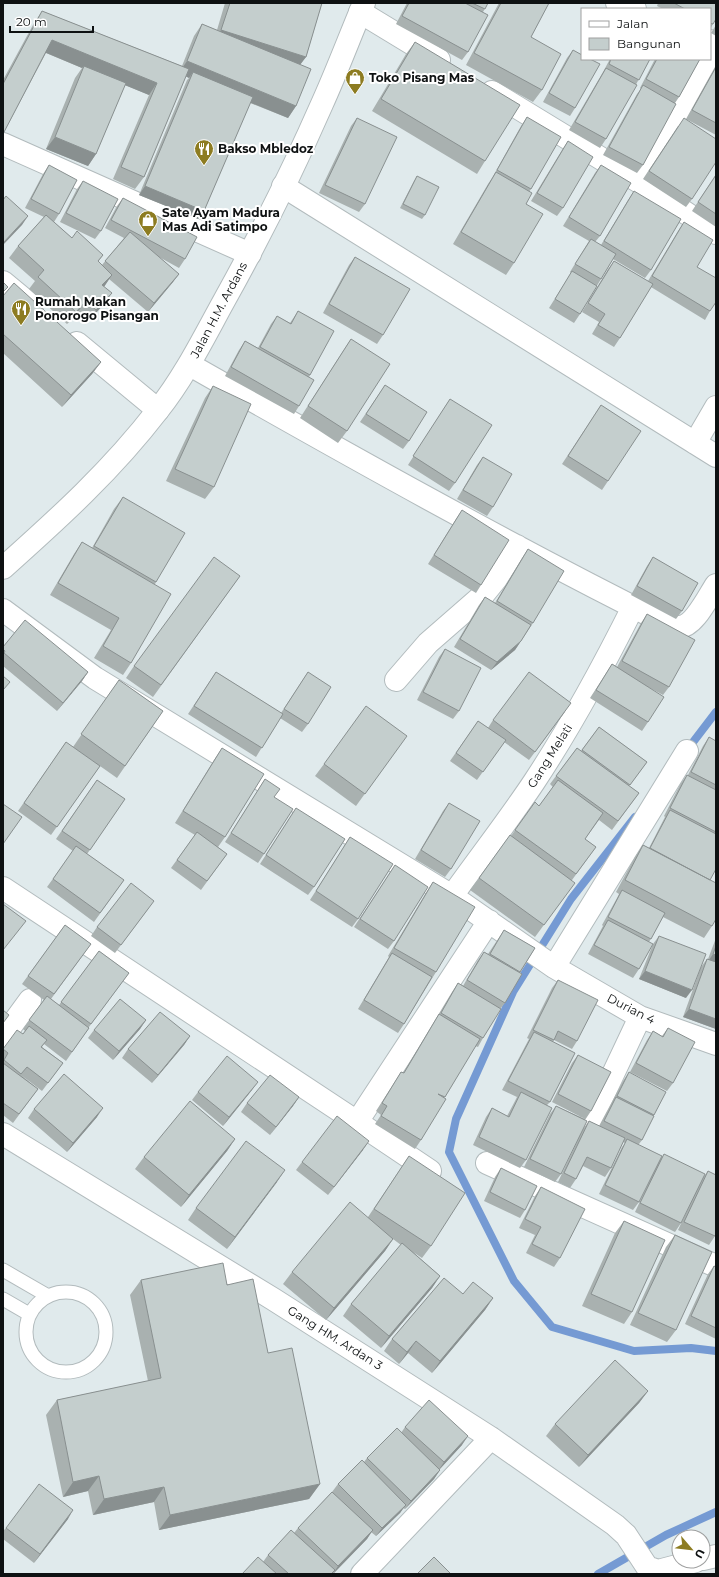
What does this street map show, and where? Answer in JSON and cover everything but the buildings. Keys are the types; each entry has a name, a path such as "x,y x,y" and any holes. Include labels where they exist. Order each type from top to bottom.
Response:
{"street":[{"path":"617,3 632,8"},
{"path":"362,7 455,70"},
{"name":"Jalan H.M. Ardans","path":"3,568 87,492 120,456 158,410 190,365 250,254 283,186 322,104 362,7"},
{"path":"711,56 716,47"},
{"path":"638,181 709,60"},
{"path":"475,82 638,181 716,233"},
{"path":"3,144 250,254"},
{"path":"283,186 716,456"},
{"path":"3,282 45,317"},
{"path":"63,331 158,410"},
{"path":"190,365 339,450 517,546 669,625 679,627 686,626 694,620 716,585"},
{"path":"695,443 716,407"},
{"path":"396,680 428,643 483,595 517,546"},
{"name":"Gang Melati","path":"452,896 533,783 561,739 633,607"},
{"name":"Durian 4","path":"3,610 95,678 452,896 530,949 552,966 640,1016 716,1044"},
{"path":"552,966 687,751"},
{"path":"3,888 430,1171"},
{"path":"357,1122 489,921"},
{"path":"3,1037 30,1000"},
{"path":"589,1125 640,1016"},
{"name":"Gang HM. Ardan 3","path":"3,1134 273,1298 491,1438 615,1525 626,1535 641,1562"},
{"path":"487,1163 716,1266"},
{"path":"362,1574 491,1438"},
{"path":"641,1562 658,1571 671,1568"}],"lane":[{"path":"3,1270 48,1296"},
{"path":"62,1292 75,1293 88,1298 98,1307 104,1319 106,1333 104,1346 97,1358 87,1367 75,1372 62,1373 49,1370 38,1363 30,1352 26,1340 26,1327 29,1314 37,1303 48,1296 62,1292"},
{"path":"3,1299 29,1314"}],"waterway":[{"path":"687,750 716,712"},
{"path":"635,817 571,899 513,992 456,1119 449,1152 514,1281 552,1327 634,1351 691,1348 716,1351"},
{"path":"598,1574 666,1535 716,1512"}],"place":[{"name":"Toko Pisang Mas","path":"355,95"},
{"name":"Bakso Mbledoz","path":"204,166"},
{"name":"Sate Ayam Madura Mas Adi Satimpo","path":"148,237"},
{"name":"Rumah Makan Ponorogo Pisangan","path":"21,326"}]}
